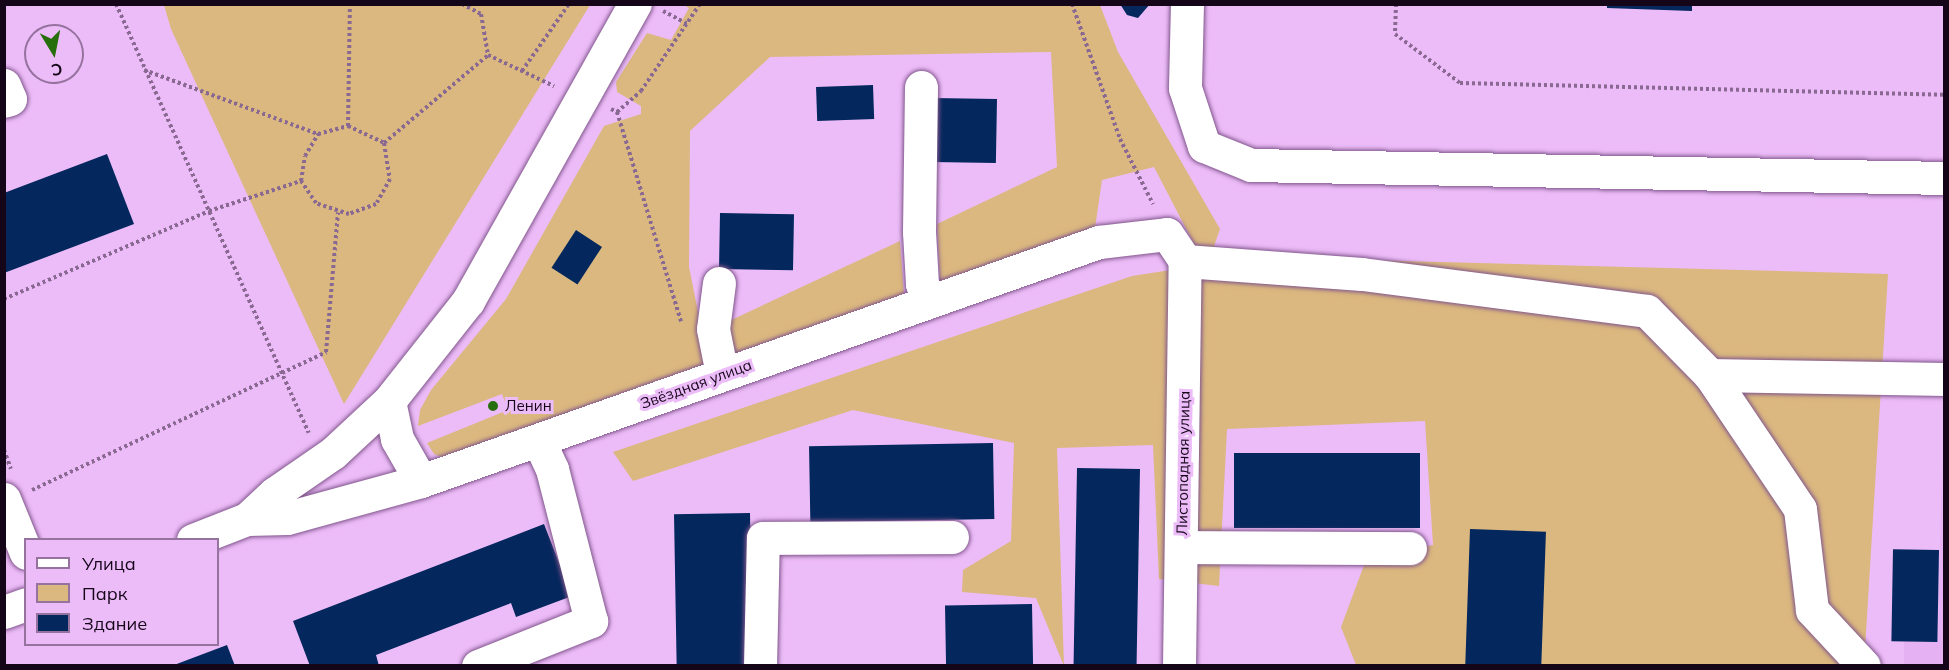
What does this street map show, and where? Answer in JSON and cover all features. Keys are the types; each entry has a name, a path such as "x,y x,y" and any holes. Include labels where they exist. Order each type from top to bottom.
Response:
{"street":[{"path":"247,519 275,493 333,453 389,401 468,301 635,4"},
{"path":"1187,4 1185,88 1204,146 1251,165 1944,178"},
{"path":"4,85 10,99 4,101"},
{"path":"921,87 919,232 921,284 929,302"},
{"path":"1167,234 1185,261 1362,274 1647,312 1710,375 1800,509 1812,610 1864,666"},
{"name":"Звёздная улица","path":"198,538 247,519 287,518 421,481 1099,242 1167,234"},
{"name":"Листопадная улица","path":"1179,666 1185,261"},
{"path":"719,283 713,329 722,374"},
{"path":"1710,375 1944,379"},
{"path":"389,401 398,439 421,481"},
{"path":"478,666 591,621 552,469 539,441"},
{"path":"12,497 24,545"},
{"path":"760,666 763,538 952,537"},
{"path":"1182,547 1410,548"},
{"path":"4,612 24,605"}],"path":[{"path":"116,4 143,70 312,440"},
{"path":"348,126 350,4"},
{"path":"522,71 569,4"},
{"path":"652,4 689,25"},
{"path":"1072,4 1120,139 1167,234"},
{"path":"1396,4 1395,34 1460,83 1944,95"},
{"path":"384,143 488,55"},
{"path":"143,70 318,134 348,126 384,143"},
{"path":"617,112 682,325"},
{"path":"318,134 304,156 301,181 316,203 338,213 349,214 376,204 390,179 384,143"},
{"path":"4,299 209,211 301,181"},
{"path":"12,497 283,375 326,352 338,213"}],"shaded area":[{"path":"1942,460 1944,665 1904,666 1904,641 1938,642"}],"green space":[{"path":"164,5 590,5 344,404 171,29"},
{"path":"684,5 1100,5 1118,52 1220,229 1212,252 1195,246 1154,167 1102,180 1095,228 940,282 937,224 1057,167 1051,52 770,57 690,131 689,267 709,366 451,461 434,454 427,443 508,410 502,394 418,426 420,410 431,390 506,299 604,126 641,114 641,106 617,92 616,82 647,33 671,40 689,8"},
{"path":"900,241 904,295 733,356 727,322"},
{"path":"1255,257 1888,274 1864,665 1356,665 1341,627 1367,557 1433,545 1425,421 1227,429 1219,586 1159,579 1153,445 1057,448 1064,666 1036,598 962,592 963,570 1011,541 1014,443 853,410 633,481 613,452 1132,276"}],"building":[{"path":"1120,4 1150,4 1138,18 1127,15"},
{"path":"1607,5 1692,5 1692,11 1607,8"},
{"path":"873,85 874,119 817,121 816,87"},
{"path":"933,98 997,99 996,163 932,162"},
{"path":"107,154 134,224 4,273 4,193"},
{"path":"720,213 794,214 793,270 719,269"},
{"path":"576,230 602,247 577,285 551,268"},
{"path":"993,443 994,519 810,522 809,446"},
{"path":"1234,453 1420,453 1420,528 1234,528"},
{"path":"1077,468 1140,469 1137,666 1074,666"},
{"path":"750,513 753,666 677,666 674,514"},
{"path":"544,524 572,596 516,617 511,603 376,655 379,666 310,666 293,621"},
{"path":"1470,529 1546,532 1541,666 1465,666"},
{"path":"1893,549 1939,550 1937,642 1891,641"},
{"path":"1032,604 1033,666 946,666 945,606"},
{"path":"227,645 235,666 174,666 174,665"}],"place":[{"name":"Ленин","path":"493,406"}]}
